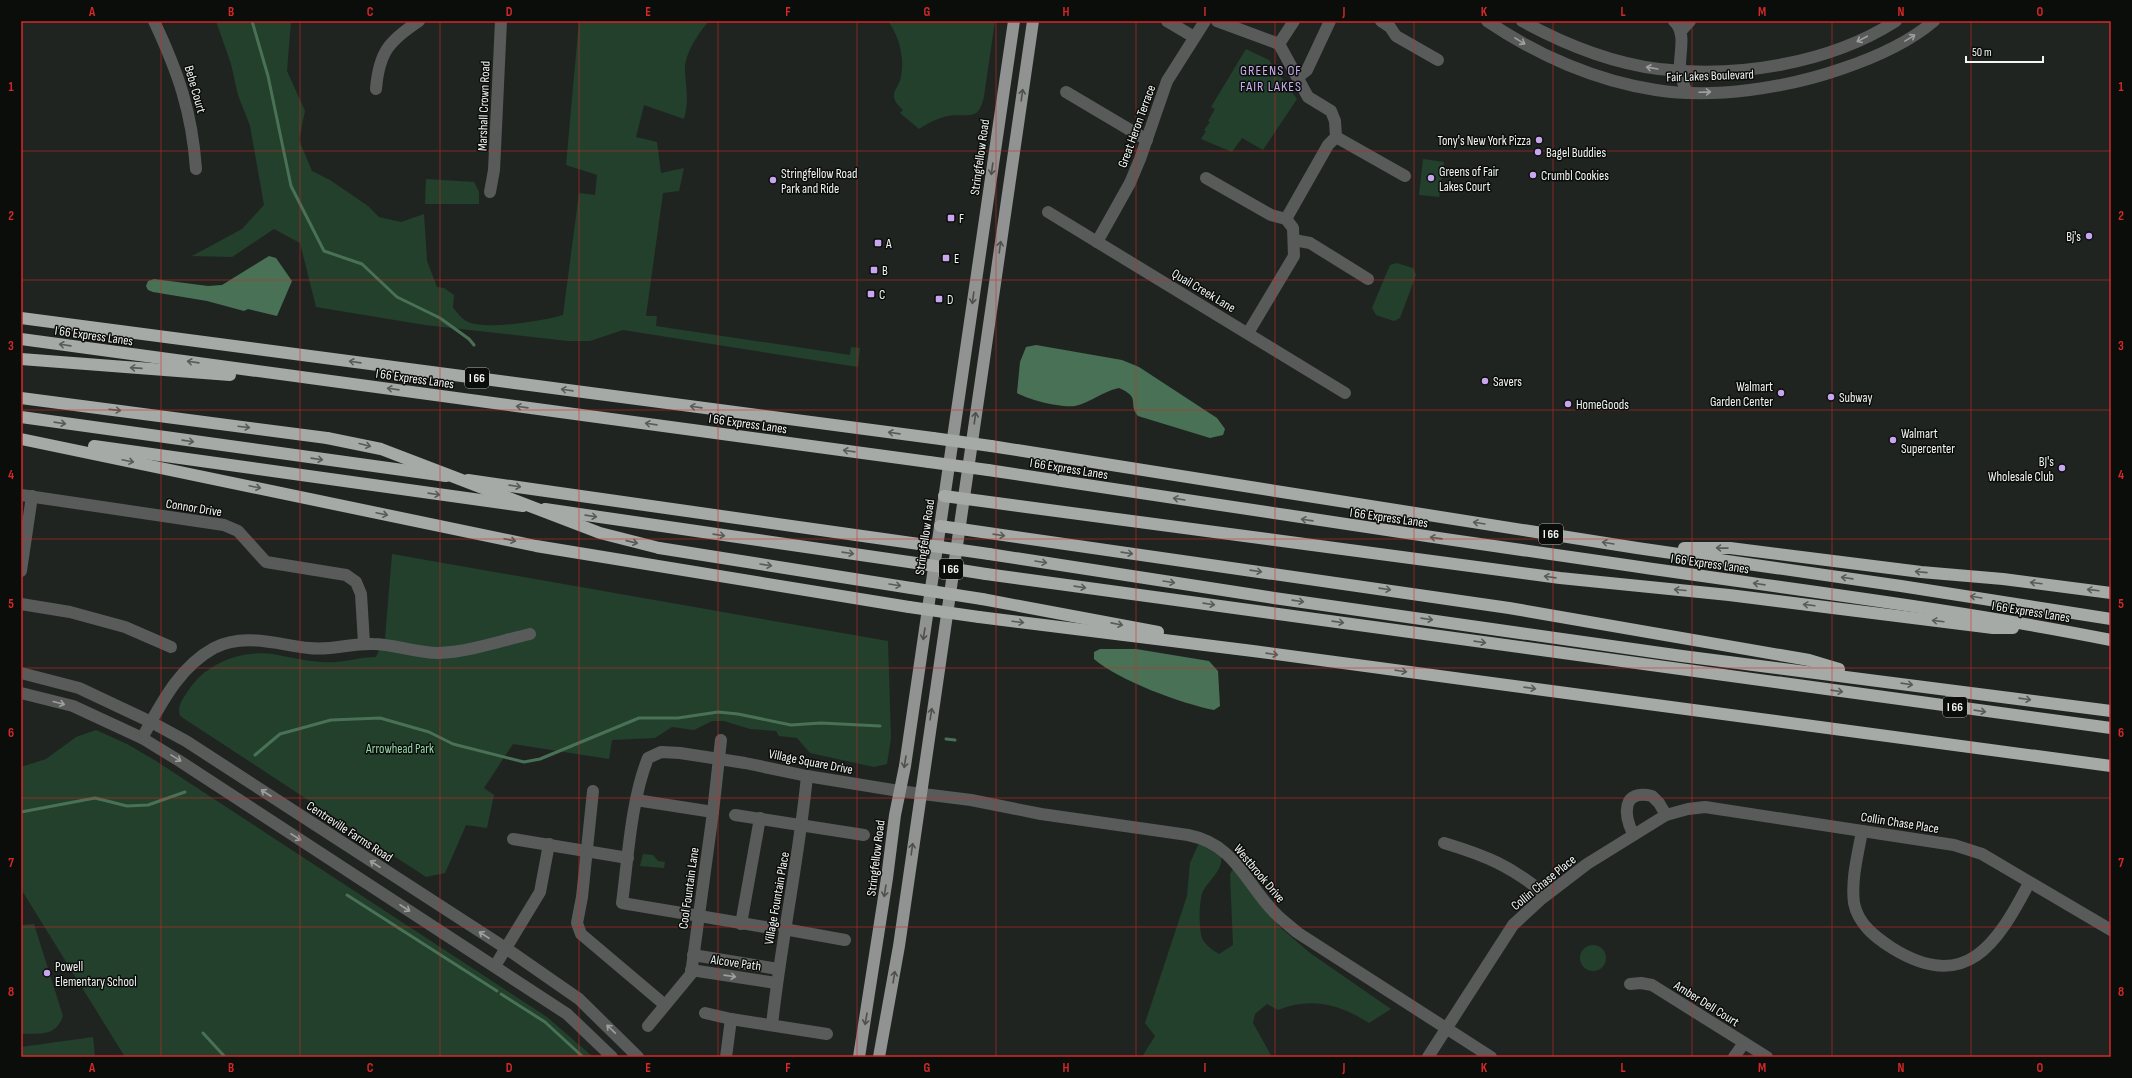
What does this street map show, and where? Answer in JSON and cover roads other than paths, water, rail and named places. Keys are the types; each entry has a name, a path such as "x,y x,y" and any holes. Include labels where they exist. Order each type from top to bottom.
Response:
{"highway":[{"name":"I 66","path":"21,318 991,446 1637,548 1909,587 2111,619"},
{"name":"I 66 Express Lanes","path":"21,339 988,470 1283,516 1893,603 2060,630 2111,640"},
{"path":"21,359 357,384"},
{"path":"21,398 327,438 381,449 600,533 658,548 1060,612 1253,651"},
{"path":"21,417 919,544 1274,598 1666,653 1869,678 2111,711"},
{"path":"21,438 536,546 909,607 1253,651 2111,766"},
{"name":"I 66","path":"21,438 986,574 2111,728"},
{"path":"944,496 1560,578 1729,595 1993,628 2060,630"},
{"path":"940,526 1509,608 1809,660 1869,678"},
{"path":"1637,548 1730,548 1921,572 2003,579 2111,593"}],"main road":[{"name":"Stringfellow Road","path":"859,1057 899,791 905,766 1014,21"},
{"path":"879,1057 897,954 1033,21"}],"street":[{"name":"Bebe Court","path":"154,21 171,56 184,92 194,139 196,169"},
{"path":"376,89 378,70 383,53 401,33 419,21"},
{"name":"Marshall Crown Road","path":"490,192 494,170 501,21"},
{"path":"1167,21 1194,37"},
{"name":"Great Heron Terrace","path":"1097,242 1130,183 1147,140 1167,81 1205,21"},
{"path":"1217,21 1247,25 1279,44 1298,76 1308,97 1331,112 1335,121 1336,137 1328,145 1286,219"},
{"path":"1279,44 1294,21"},
{"path":"1298,76 1307,70 1330,21"},
{"path":"1381,21 1390,27 1396,36 1438,60"},
{"name":"Fair Lakes Boulevard","path":"1487,21 1552,59 1629,84 1666,91 1687,93 1780,86 1816,78 1880,55 1909,39 1934,21"},
{"name":"Fair Lakes Boulevard","path":"1522,21 1564,42 1595,54 1642,66 1680,70 1735,70 1785,64 1854,43 1896,21"},
{"path":"1687,93 1680,70 1682,35 1677,26 1690,21"},
{"path":"1666,91 1680,70"},
{"path":"1066,92 1147,140"},
{"path":"1336,137 1405,176"},
{"path":"1206,178 1271,215 1286,219 1294,228 1294,256 1248,333"},
{"name":"Quail Creek Lane","path":"1048,212 1344,393"},
{"path":"1294,240 1310,243 1368,279"},
{"path":"21,571 26,496"},
{"name":"Connor Drive","path":"26,496 224,524 238,531 266,562 346,575 356,582 361,594 364,643"},
{"path":"21,604 70,612 125,627 171,647"},
{"path":"142,738 174,684 192,662 216,647 237,642 264,640 310,648 338,648 364,643 380,644 437,653 452,652 530,634"},
{"name":"Centreville Farms Road","path":"21,673 79,688 151,722 186,741 579,999 638,1057"},
{"path":"21,692 73,706 142,738 178,760 567,1014 612,1057"},
{"name":"Cool Fountain Lane","path":"648,1026 691,974 713,812 721,740"},
{"name":"Village Square Drive","path":"698,917 622,903 636,800 642,771 648,758 660,752 680,753 745,762 807,776 899,791"},
{"name":"Village Fountain Place","path":"772,1025 776,982 802,824 807,776"},
{"name":"Westbrook Drive","path":"899,791 971,800 1041,814 1188,835 1203,839 1226,852 1236,862 1273,911 1285,922 1491,1057"},
{"path":"593,792 582,897 576,923 581,934 665,1005"},
{"path":"1633,834 1626,818 1626,808 1628,803 1636,796 1652,796 1659,803 1666,815"},
{"path":"636,800 713,812"},
{"name":"Collin Chase Place","path":"1428,1057 1513,925 1546,895 1587,864 1633,834 1666,815 1688,808 1705,807 1969,849 1982,854 2111,930"},
{"path":"735,815 802,824 864,835"},
{"path":"741,924 760,818"},
{"path":"1862,831 1853,887 1855,904 1860,917 1865,927 1877,939 1906,957 1922,962 1946,967 1965,962 1982,951 1996,939 2029,883"},
{"path":"512,839 628,858"},
{"path":"1444,843 1475,852 1505,865 1546,895"},
{"path":"495,966 540,892 549,844"},
{"path":"698,917 766,928"},
{"path":"784,929 845,940"},
{"name":"Alcove Path","path":"693,955 778,969"},
{"name":"Alcove Path","path":"691,970 776,982"},
{"name":"Amber Dell Court","path":"1630,984 1641,983 1652,985 1767,1057"},
{"path":"705,1013 732,1019 827,1034"},
{"path":"726,1057 732,1019"},
{"path":"1734,1057 1744,1043"}],"waterway":[{"path":"252,21 268,76 291,186 324,251 362,264 397,297 440,318 469,339 474,345"},
{"path":"255,755 280,734 331,720 380,718 429,732 453,744 524,762 540,759 639,718 678,718 718,712 738,714 791,725 821,723 880,726"},
{"path":"946,739 955,740"},
{"path":"21,812 95,798 127,806 148,805 185,792"},
{"path":"347,895 497,991"},
{"path":"501,994 545,1022 583,1057"},
{"path":"203,1033 225,1057"}],"place":[{"name":"Tony's New York Pizza","path":"1539,140"},
{"name":"Bagel Buddies","path":"1538,152"},
{"name":"Crumbl Cookies","path":"1533,175"},
{"name":"Greens of Fair Lakes Court","path":"1431,178"},
{"name":"Stringfellow Road Park and Ride","path":"773,180"},
{"name":"F","path":"951,218"},
{"name":"Bj's","path":"2089,236"},
{"name":"A","path":"878,243"},
{"name":"E","path":"946,258"},
{"name":"B","path":"874,270"},
{"name":"C","path":"871,294"},
{"name":"D","path":"939,299"},
{"name":"Savers","path":"1485,381"},
{"name":"Walmart Garden Center","path":"1781,393"},
{"name":"Subway","path":"1831,397"},
{"name":"HomeGoods","path":"1568,404"},
{"name":"Walmart Supercenter","path":"1893,440"},
{"name":"BJ's Wholesale Club","path":"2062,468"},
{"name":"Powell Elementary School","path":"47,973"}],"district":[{"name":"GREENS OF FAIR LAKES","path":"1271,78"}],"park label":[{"name":"Arrowhead Park","path":"400,748"}]}
